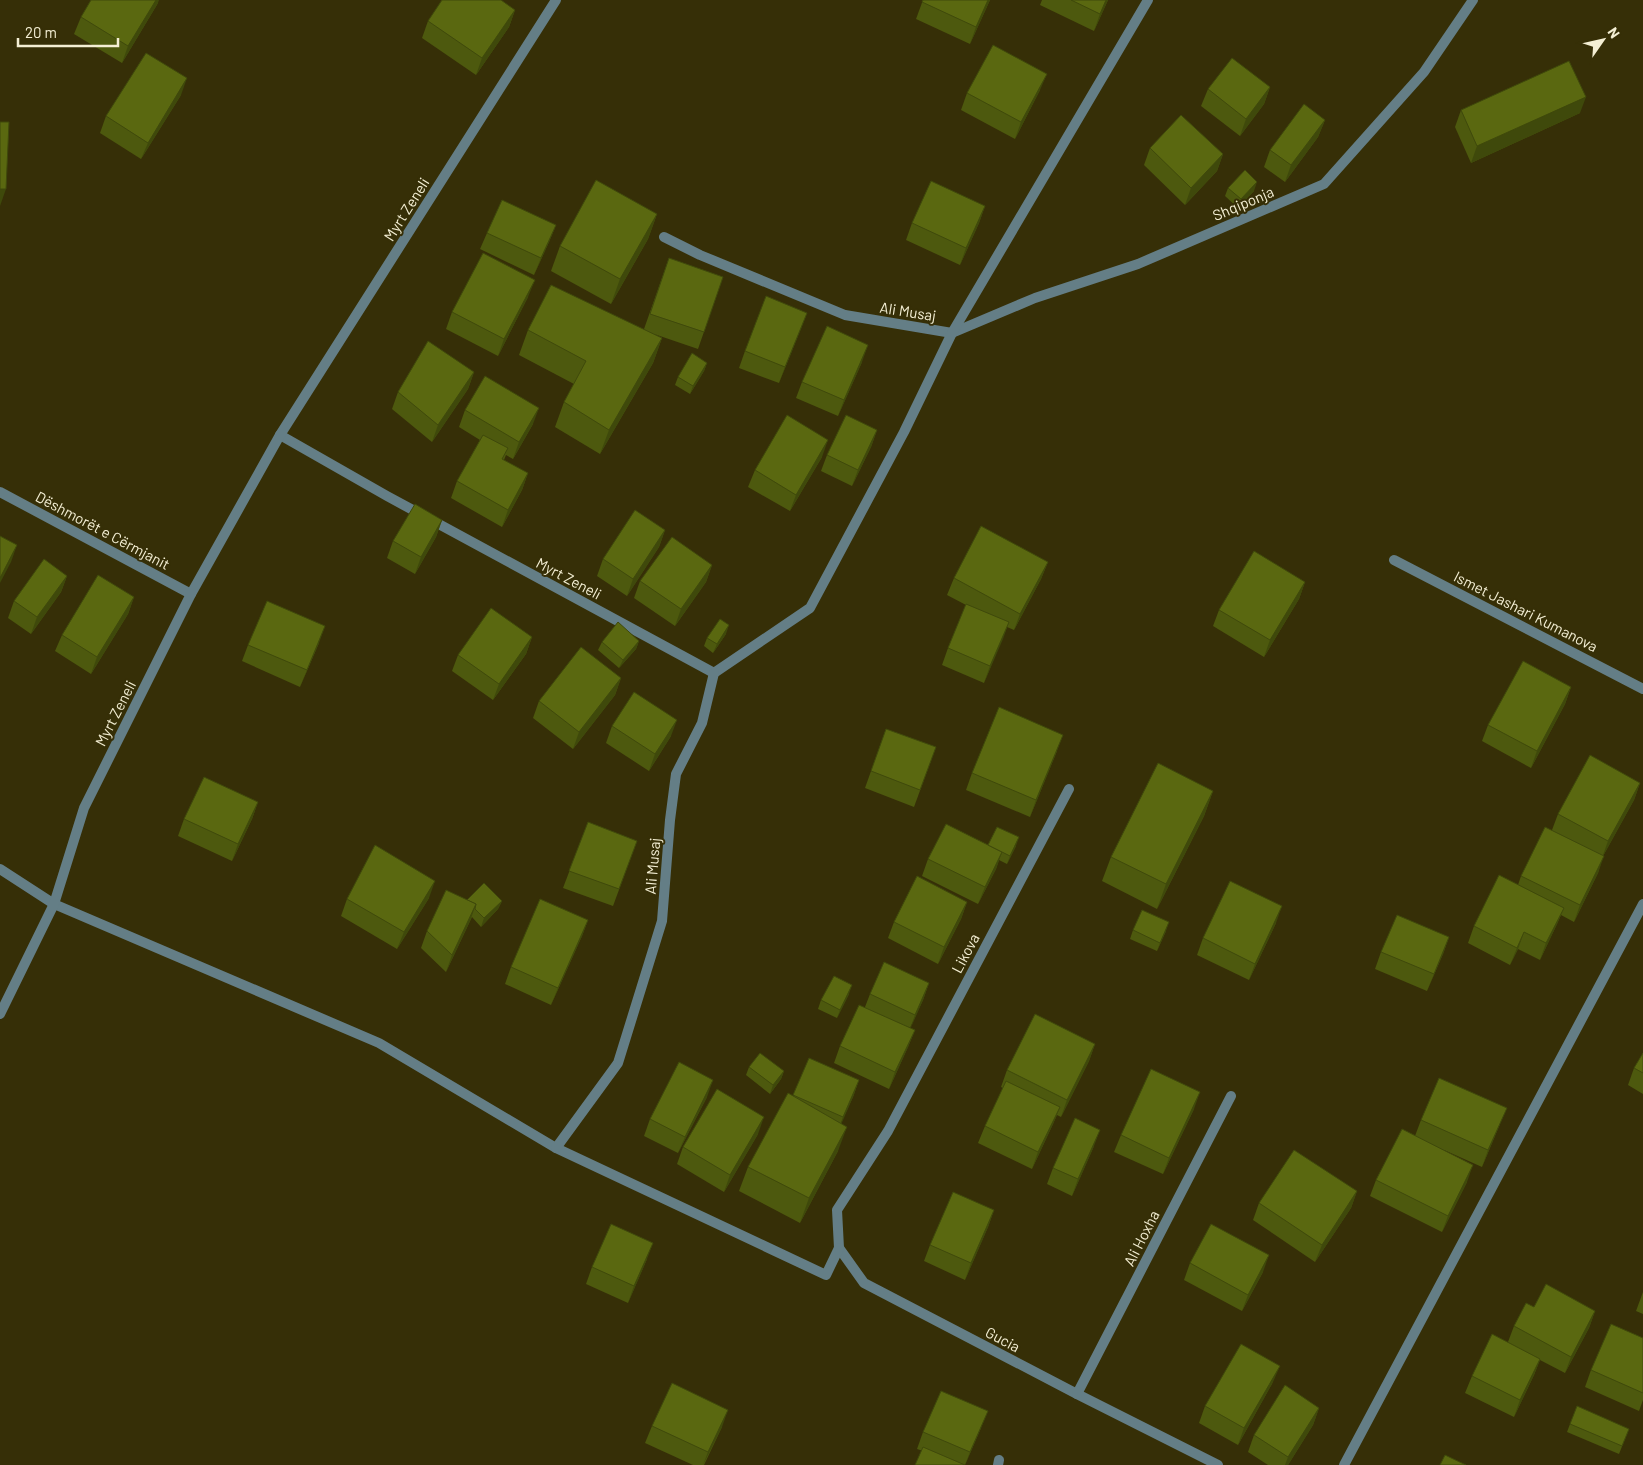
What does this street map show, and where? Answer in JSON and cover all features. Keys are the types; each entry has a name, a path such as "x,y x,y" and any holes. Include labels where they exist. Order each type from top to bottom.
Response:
{"street":[{"name":"Myrt Zeneli","path":"0,1014 54,904 84,808 191,594 280,435 556,0"},
{"path":"952,333 1148,0"},
{"name":"Shqiponja","path":"952,333 1035,298 1138,264 1324,184 1424,72 1474,0"},
{"name":"Ali Musaj","path":"556,1148 618,1063 662,921 670,820 676,774 702,723 714,673 810,608 826,574 904,432 952,333 845,315 700,255 664,237"},
{"name":"Myrt Zeneli","path":"280,435 395,501 714,673"},
{"name":"Dëshmorët e Cërmjanit","path":"0,492 191,594"},
{"name":"Ismet Jashari Kumanova","path":"1394,560 1643,689"},
{"name":"Likova","path":"839,1248 837,1210 888,1131 1069,789"},
{"path":"0,869 54,904 379,1043 556,1148 826,1275 839,1248"},
{"path":"1344,1465 1643,904"},
{"name":"Ali Hoxha","path":"1077,1394 1231,1096"},
{"name":"Gucia","path":"839,1248 864,1283 1218,1465"}],"building":[{"path":"91,0 156,0 128,46 81,17"},
{"path":"442,0 501,0 515,10 482,58 428,21"},
{"path":"923,0 988,0 976,27 922,2"},
{"path":"1071,0 1106,0 1100,14"},
{"path":"993,45 1047,74 1021,122 967,93"},
{"path":"146,53 187,78 148,143 106,116"},
{"path":"1232,58 1270,87 1246,119 1208,89"},
{"path":"1569,61 1586,97 1477,146 1461,110"},
{"path":"1304,104 1325,120 1291,165 1270,150"},
{"path":"1181,115 1223,154 1191,188 1150,148"},
{"path":"0,122 9,122 6,189 0,189"},
{"path":"1245,170 1257,182 1241,199 1228,188"},
{"path":"596,180 657,214 620,279 560,246"},
{"path":"931,181 985,206 966,248 912,223"},
{"path":"502,200 556,225 541,258 487,233"},
{"path":"483,253 535,280 504,339 452,312"},
{"path":"669,258 723,277 704,332 650,314"},
{"path":"551,285 662,338 609,430 564,402 586,361 528,330"},
{"path":"766,296 807,313 785,367 745,351"},
{"path":"827,326 868,345 844,400 802,382"},
{"path":"428,341 474,372 438,425 398,392"},
{"path":"692,353 707,363 693,386 678,377"},
{"path":"485,376 539,408 519,442 465,410"},
{"path":"787,415 828,440 796,495 755,470"},
{"path":"846,415 877,430 858,470 827,455"},
{"path":"483,435 508,448 502,459 528,473 508,510 457,481"},
{"path":"415,504 442,520 421,557 393,541"},
{"path":"635,510 665,530 633,579 603,559"},
{"path":"981,526 1048,562 1020,614 954,578"},
{"path":"0,536 17,545 0,578"},
{"path":"672,537 712,565 681,609 640,581"},
{"path":"1254,551 1305,582 1270,640 1219,610"},
{"path":"44,559 67,576 37,617 14,601"},
{"path":"98,575 134,597 97,657 62,635"},
{"path":"267,601 325,626 307,670 248,645"},
{"path":"966,604 1009,622 990,666 948,648"},
{"path":"491,608 532,637 499,684 458,655"},
{"path":"720,619 729,625 717,644 707,638"},
{"path":"618,622 639,641 623,660 602,642"},
{"path":"581,647 621,678 579,732 539,701"},
{"path":"1523,661 1571,687 1537,751 1488,725"},
{"path":"634,692 677,720 655,754 612,726"},
{"path":"999,707 1063,735 1036,800 972,773"},
{"path":"886,729 936,747 920,790 871,771"},
{"path":"1590,755 1640,783 1608,841 1558,814"},
{"path":"1158,763 1213,791 1166,884 1111,857"},
{"path":"204,777 258,802 238,844 184,819"},
{"path":"588,822 637,841 619,889 569,871"},
{"path":"946,824 1002,852 985,887 928,859"},
{"path":"997,827 1019,837 1010,856 988,845"},
{"path":"1545,827 1604,856 1580,905 1521,876"},
{"path":"375,845 435,881 404,932 347,899"},
{"path":"1499,875 1564,908 1546,943 1524,932 1517,948 1474,926"},
{"path":"917,876 967,902 944,947 894,922"},
{"path":"1230,881 1282,906 1255,964 1203,938"},
{"path":"484,883 502,901 484,918 475,909 476,904 467,900"},
{"path":"446,890 476,904 452,955 427,931"},
{"path":"540,899 588,920 558,988 511,967"},
{"path":"1142,910 1169,922 1160,943 1133,930"},
{"path":"1397,915 1449,937 1434,974 1381,952"},
{"path":"884,962 929,983 915,1015 870,994"},
{"path":"834,976 852,985 840,1010 821,1000"},
{"path":"859,1005 915,1030 895,1072 840,1046"},
{"path":"1035,1014 1095,1044 1067,1100 1007,1070"},
{"path":"760,1053 784,1071 773,1085 749,1067"},
{"path":"1643,1053 1643,1073 1634,1068"},
{"path":"809,1058 859,1080 843,1117 793,1095"},
{"path":"679,1062 713,1080 685,1137 650,1119"},
{"path":"1151,1069 1200,1092 1169,1158 1121,1135"},
{"path":"1439,1078 1507,1108 1488,1150 1421,1120"},
{"path":"1006,1081 1060,1107 1038,1152 985,1126"},
{"path":"717,1089 764,1117 730,1175 683,1147"},
{"path":"788,1093 847,1127 809,1198 748,1167"},
{"path":"1075,1118 1100,1130 1078,1179 1053,1168"},
{"path":"1402,1129 1473,1165 1448,1216 1376,1180"},
{"path":"1294,1150 1357,1191 1322,1245 1259,1203"},
{"path":"953,1192 994,1210 971,1263 930,1245"},
{"path":"611,1224 653,1243 634,1286 592,1267"},
{"path":"1211,1224 1269,1255 1248,1295 1190,1263"},
{"path":"1546,1284 1595,1311 1571,1357 1514,1326 1526,1303 1534,1307"},
{"path":"1611,1324 1643,1338 1643,1393 1591,1370"},
{"path":"1492,1334 1540,1359 1520,1400 1472,1376"},
{"path":"1241,1344 1280,1366 1244,1428 1205,1406"},
{"path":"672,1383 728,1410 708,1452 652,1426"},
{"path":"1285,1385 1319,1408 1288,1457 1254,1435"},
{"path":"941,1391 988,1411 970,1452 923,1432"},
{"path":"1577,1406 1629,1429 1622,1446 1570,1424"},
{"path":"923,1447 965,1465 915,1465"},
{"path":"1445,1455 1466,1465 1440,1465"}]}
